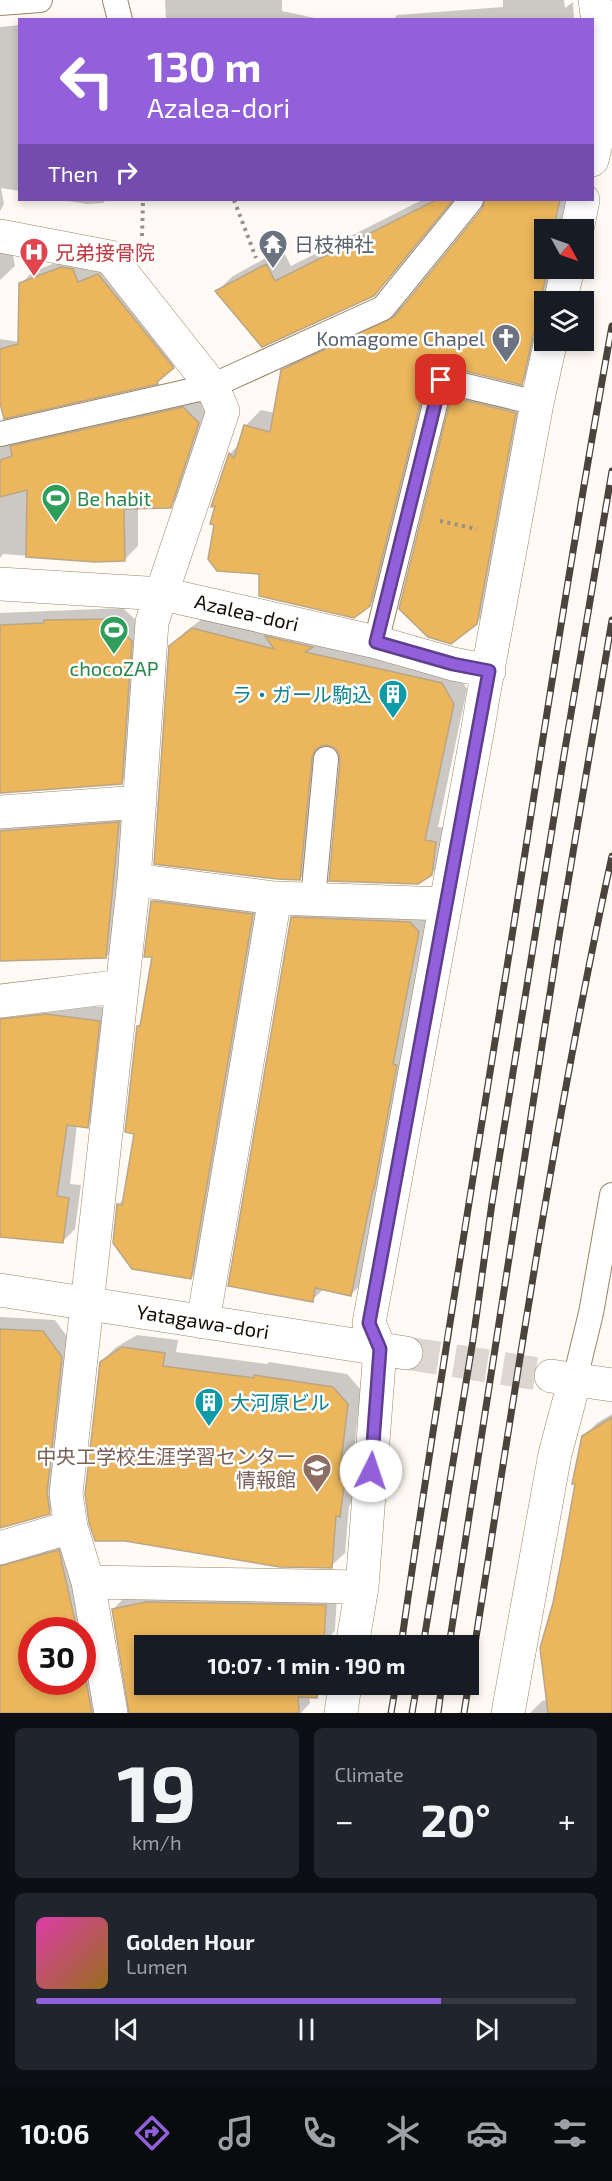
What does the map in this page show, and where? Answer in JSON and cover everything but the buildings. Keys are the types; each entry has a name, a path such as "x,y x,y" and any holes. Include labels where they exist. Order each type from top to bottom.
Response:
{"street":[{"path":"594,152 608,94 595,0"},
{"path":"580,219 584,201"},
{"path":"0,236 111,257 212,386 223,411 152,622 134,880 66,1494 71,1527 88,1582 111,1713"},
{"path":"354,1635 393,1351 369,1323 549,351"},
{"name":"Azalea-dori","path":"0,584 163,594 376,642 453,664 489,671"},
{"path":"0,812 140,802"},
{"path":"134,880 275,898 446,904"},
{"path":"203,1322 275,898"},
{"path":"0,1001 122,986"},
{"name":"Yatagawa-dori","path":"0,1290 393,1351"},
{"path":"508,1713 555,1454 563,1377 612,1385"},
{"path":"0,1548 71,1527"},
{"path":"88,1582 362,1587"},
{"path":"341,1713 343,1695"}],"lane":[{"path":"0,3 40,0"},
{"path":"115,0 120,18"},
{"path":"590,18 595,0"},
{"path":"0,434 212,386 383,308 470,201"},
{"path":"376,642 441,380 537,404"},
{"path":"313,899 326,759"},
{"path":"563,1377 591,1313 612,1195"}],"path":[{"path":"141,240 144,201"},
{"path":"234,201 256,258"},
{"path":"408,514 513,538"}],"tunnel":[{"path":"406,1353 551,1376"}],"railway":[{"path":"403,1635 560,631 612,326"},
{"path":"425,1635 564,755 612,471"},
{"path":"451,1635 558,942 612,620"},
{"path":"464,1713 550,1176 612,856"},
{"path":"391,1713 394,1695"},
{"path":"412,1713 415,1695"},
{"path":"438,1713 440,1695"}],"place":[{"name":"日枝神社","path":"273,270"},
{"name":"兄弟接骨院","path":"34,278"},
{"name":"Komagome Chapel","path":"506,364"},
{"name":"Be habit","path":"56,524"},
{"name":"chocoZAP","path":"114,656"},
{"name":"ラ・ガール駒込","path":"393,720"},
{"name":"大河原ビル","path":"209,1428"},
{"name":"中央工学校生涯学習センター 情報館","path":"317,1494"}],"route":[{"path":"371,1471 380,1349 369,1323 489,671 453,664 376,642 441,380"}]}
